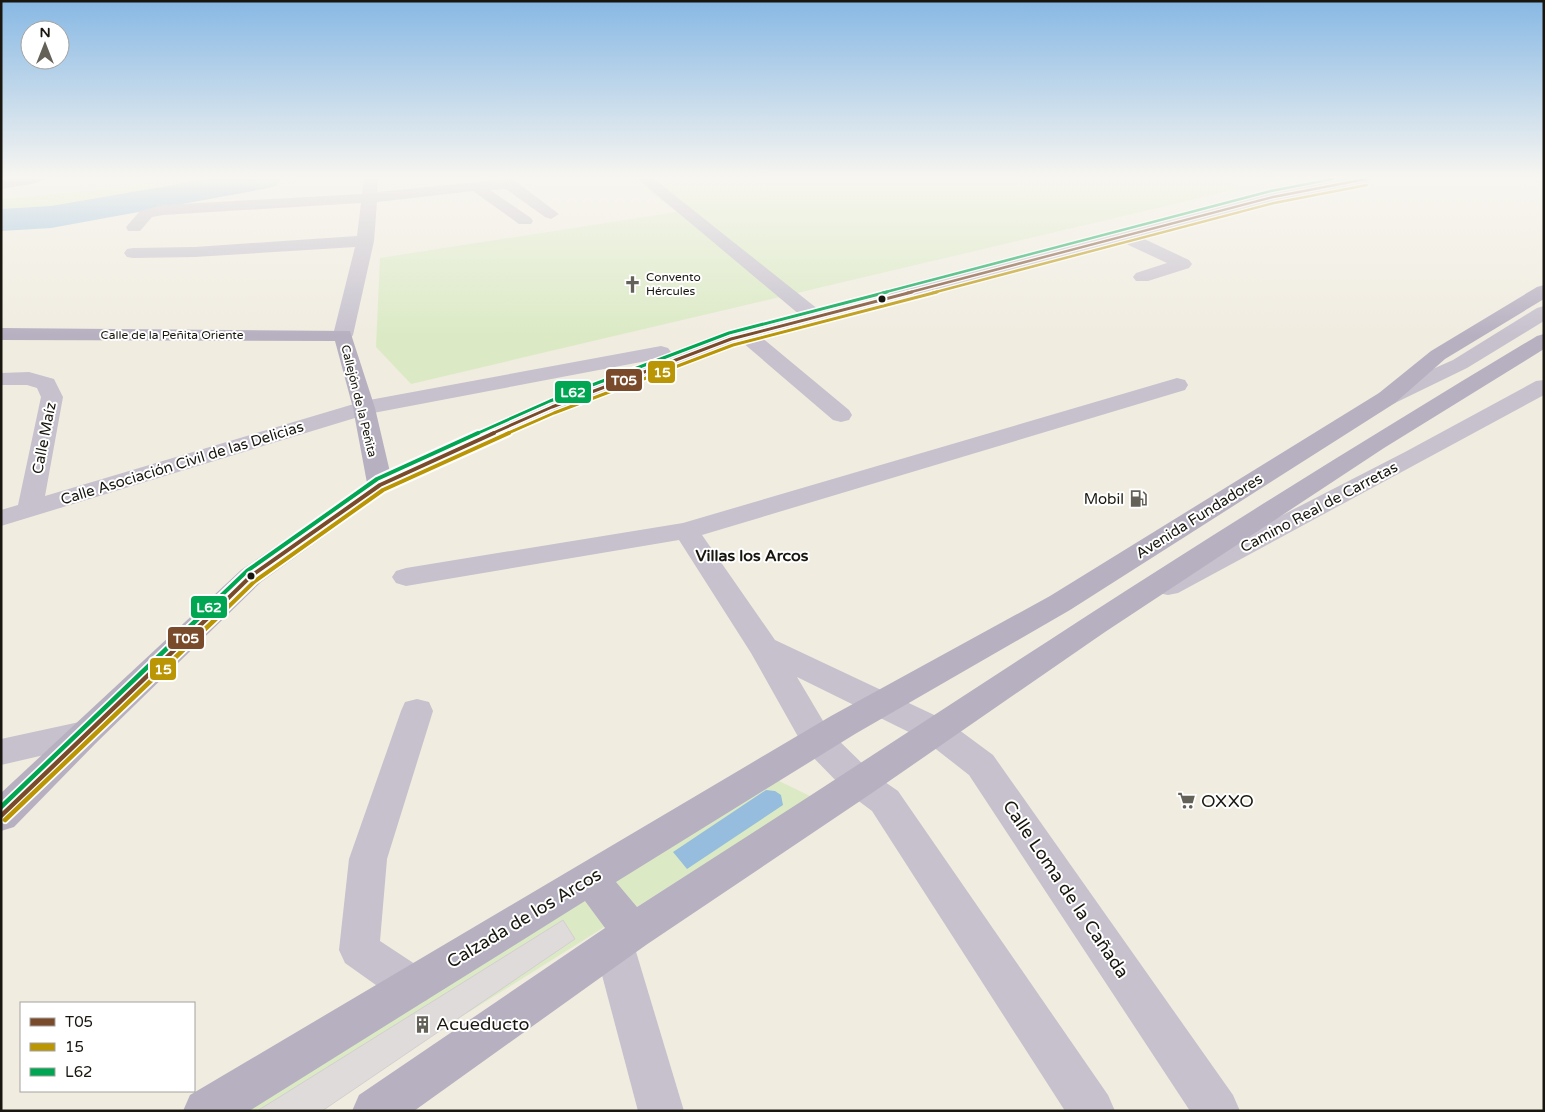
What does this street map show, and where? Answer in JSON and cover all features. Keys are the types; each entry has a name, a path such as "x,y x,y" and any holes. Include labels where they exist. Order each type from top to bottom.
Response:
{"main road":[{"name":"Avenida Fundadores","path":"830,732 1060,603 1387,398 1438,355 1544,291"},
{"name":"Calle de la Peñita Oriente","path":"1,334 343,335"},
{"name":"Callejón de la Peñita","path":"343,335 364,408 380,485"},
{"path":"375,1111 623,938 860,783 935,730 1094,625 1376,443 1544,340"},
{"path":"1,816 84,734 251,576 380,485"},
{"name":"Calzada de los Arcos","path":"206,1111 830,732"},
{"path":"590,878 623,938"}],"street":[{"name":"Callejón de la Peñita","path":"343,335 366,231"},
{"path":"709,231 816,318"},
{"path":"380,485 552,408 738,337 1144,231"},
{"path":"1124,236 1183,264 1142,277"},
{"path":"133,254 365,241"},
{"path":"1387,398 1460,364 1544,312"},
{"path":"738,337 841,415"},
{"name":"Calle Asociación Civil de las Delicias","path":"1,518 364,408 738,337"},
{"name":"Calle Maíz","path":"1,378 28,378 46,384 52,397 30,508"},
{"path":"406,577 686,531 1177,385"},
{"name":"Camino Real de Carretas","path":"1094,625 1414,457 1544,386"},
{"path":"686,531 764,648 830,732 860,783 885,801 1092,1111"},
{"name":"Calle Loma de la Cañada","path":"764,648 935,730 981,765 1217,1111"},
{"path":"412,986 359,950 368,859 417,711"},
{"path":"1,752 84,734"},
{"path":"623,938 660,1111"}],"green space":[{"path":"555,231 1060,231 411,384 376,347 380,258"},
{"path":"773,778 812,797 311,1111 222,1111"}],"water":[{"path":"766,790 775,791 781,795 783,805 687,869 673,852"}],"building":[{"name":"Acueducto","path":"563,920 575,939 322,1111 257,1111"}],"transit line":[{"name":"L62","path":"1,807 247,571 377,479 550,401 729,333 1119,231"},
{"name":"T05","path":"1,816 251,576 380,485 552,407 731,339 1144,231"},
{"name":"15","path":"5,820 255,581 383,490 554,413 733,345 1168,231"}],"place":[{"name":"Convento Hércules","path":"632,284"},
{"name":"Mobil","path":"1138,499"},
{"name":"OXXO","path":"1187,801"},
{"name":"Acueducto","path":"422,1024"}],"district":[{"name":"Villas los Arcos","path":"752,556"}]}
